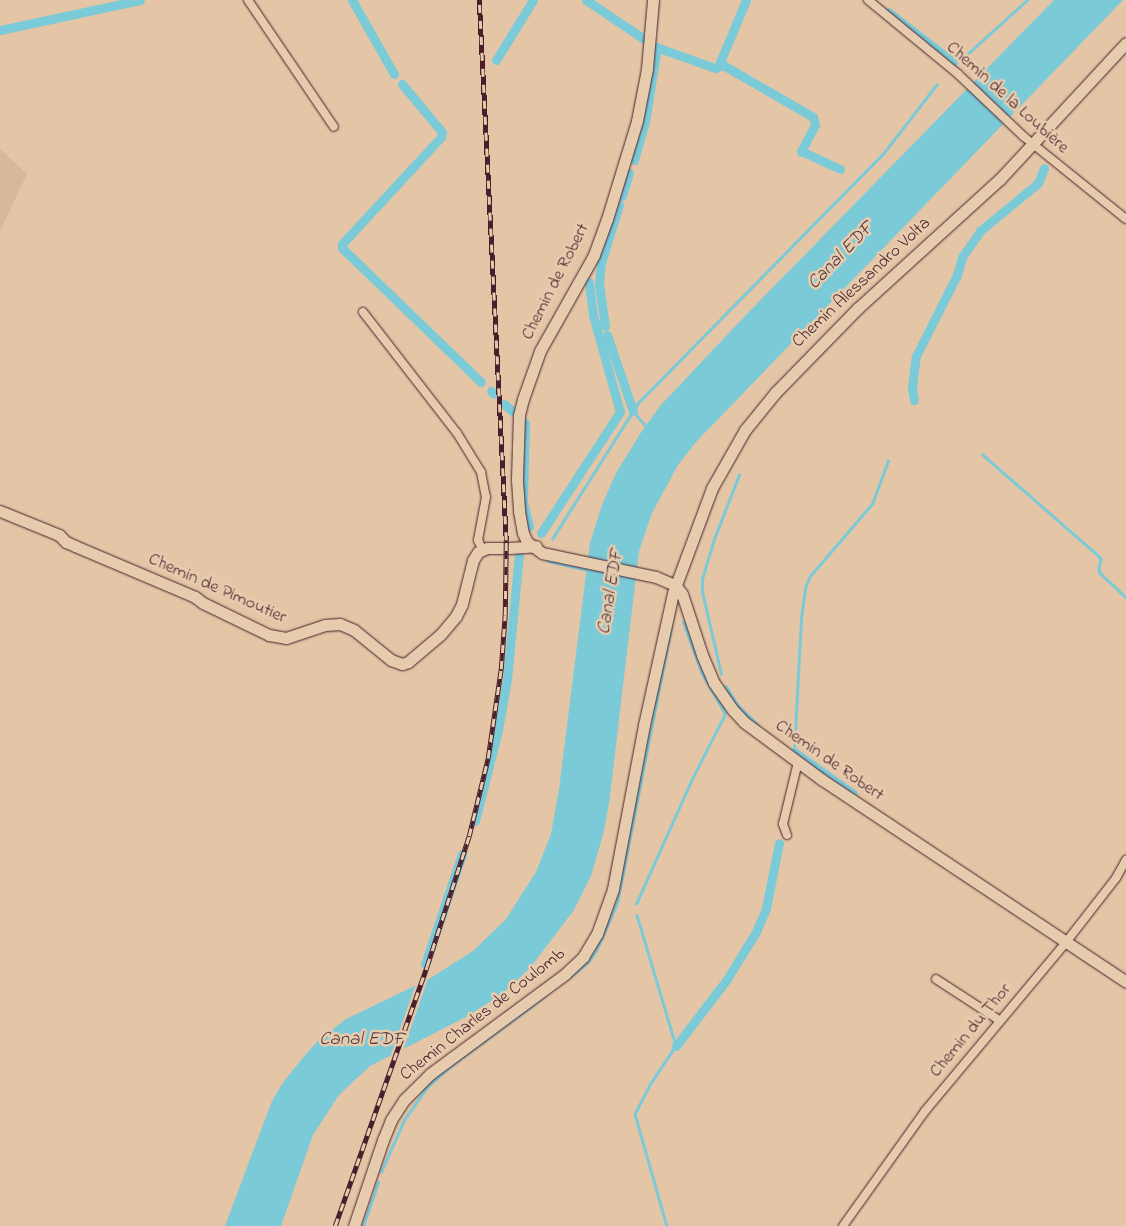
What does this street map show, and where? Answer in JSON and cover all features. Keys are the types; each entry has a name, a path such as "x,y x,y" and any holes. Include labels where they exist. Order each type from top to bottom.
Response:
{"street":[{"path":"248,0 334,127"},
{"name":"Chemin de Robert","path":"531,542 523,532 521,523 517,480 519,415 540,351 594,254 607,219 637,121 648,62 653,0"},
{"name":"Chemin de la Loubière","path":"868,0 958,74 1033,145 1126,219"},
{"name":"Chemin Alessandro Volta","path":"666,621 675,585 712,488 745,430 768,401 858,308 1000,179 1126,43"},
{"path":"363,312 457,433 481,472 486,497 478,540 482,550 506,548 531,542"},
{"name":"Chemin de Pimoutier","path":"0,511 40,529 52,532 75,546 195,597 203,603 269,635 286,638 325,625 340,624 354,630 392,660 402,664 408,662 441,634 456,616 462,604 473,560 482,550"},
{"path":"531,542 558,556"},
{"path":"531,542 537,552 656,577 675,585"},
{"name":"Chemin de Robert","path":"675,585 682,594 707,669 723,697 744,722 798,762 1126,982"},
{"path":"666,621 678,611 688,613"},
{"name":"Chemin Charles de Coulomb","path":"354,1226 389,1125 404,1100 430,1074 565,974 583,957 597,934 613,889 666,621"},
{"path":"788,836 783,824 798,762"},
{"name":"Chemin du Thor","path":"843,1226 925,1111 999,1020 1067,941 1116,878 1126,860"},
{"path":"936,979 999,1020"}],"shaded area":[{"path":"0,149 27,174 0,231"}],"water":[{"name":"Canal EDF","path":"1054,0 1123,0 697,441 678,465 652,513 639,551 609,804 603,835 591,876 574,910 530,968 501,995 464,1018 370,1066 339,1095 313,1135 281,1226 225,1226 272,1101 282,1084 305,1055 318,1041 346,1019 429,979 473,951 506,919 536,872 551,834 559,789 590,543 602,505 616,473 640,434 660,406 744,317"}],"pier":[{"path":"429,976 403,1051 390,1057 417,981"}],"waterway":[{"path":"0,30 140,0"},
{"path":"352,0 394,74"},
{"path":"496,60 533,0"},
{"path":"586,0 647,41"},
{"path":"723,65 720,62 746,0"},
{"path":"962,59 1027,0"},
{"path":"888,12 953,62"},
{"path":"656,47 715,68 723,65 813,117 815,125 801,151 840,169"},
{"path":"634,160 645,122 657,47"},
{"path":"402,84 442,132 441,137 342,244 342,248 481,382"},
{"path":"552,539 638,403 883,154 937,84"},
{"path":"914,400 912,387 916,356 957,275 962,257 980,231 1038,183 1044,168"},
{"path":"622,196 629,173"},
{"path":"605,326 599,284 601,263 619,205"},
{"path":"541,533 620,412 593,315 589,282"},
{"path":"607,335 633,411"},
{"path":"491,391 494,394"},
{"path":"504,404 512,411"},
{"path":"633,411 646,426"},
{"path":"525,423 523,502 529,526"},
{"path":"982,454 1099,556 1101,559 1100,573 1126,597"},
{"path":"794,752 801,618 805,588 810,576 872,504 888,461"},
{"path":"721,674 702,592 702,579 714,539 739,475"},
{"path":"475,821 498,730 507,679 519,554"},
{"path":"548,561 588,570"},
{"path":"636,904 692,779 725,714 702,674 683,622"},
{"path":"570,977 588,962 596,951 617,903 671,627"},
{"path":"726,686 738,705 759,726"},
{"path":"794,752 853,794"},
{"path":"676,1046 727,979 756,932 766,908 779,843"},
{"path":"425,964 462,854"},
{"path":"637,915 676,1046 650,1085 635,1114 667,1226"},
{"path":"381,1172 404,1120 426,1088 453,1064 544,997"},
{"path":"363,1226 378,1183"}],"railway":[{"path":"335,1226 427,966 469,836 488,758 501,669 505,615 506,540 479,0"}]}
